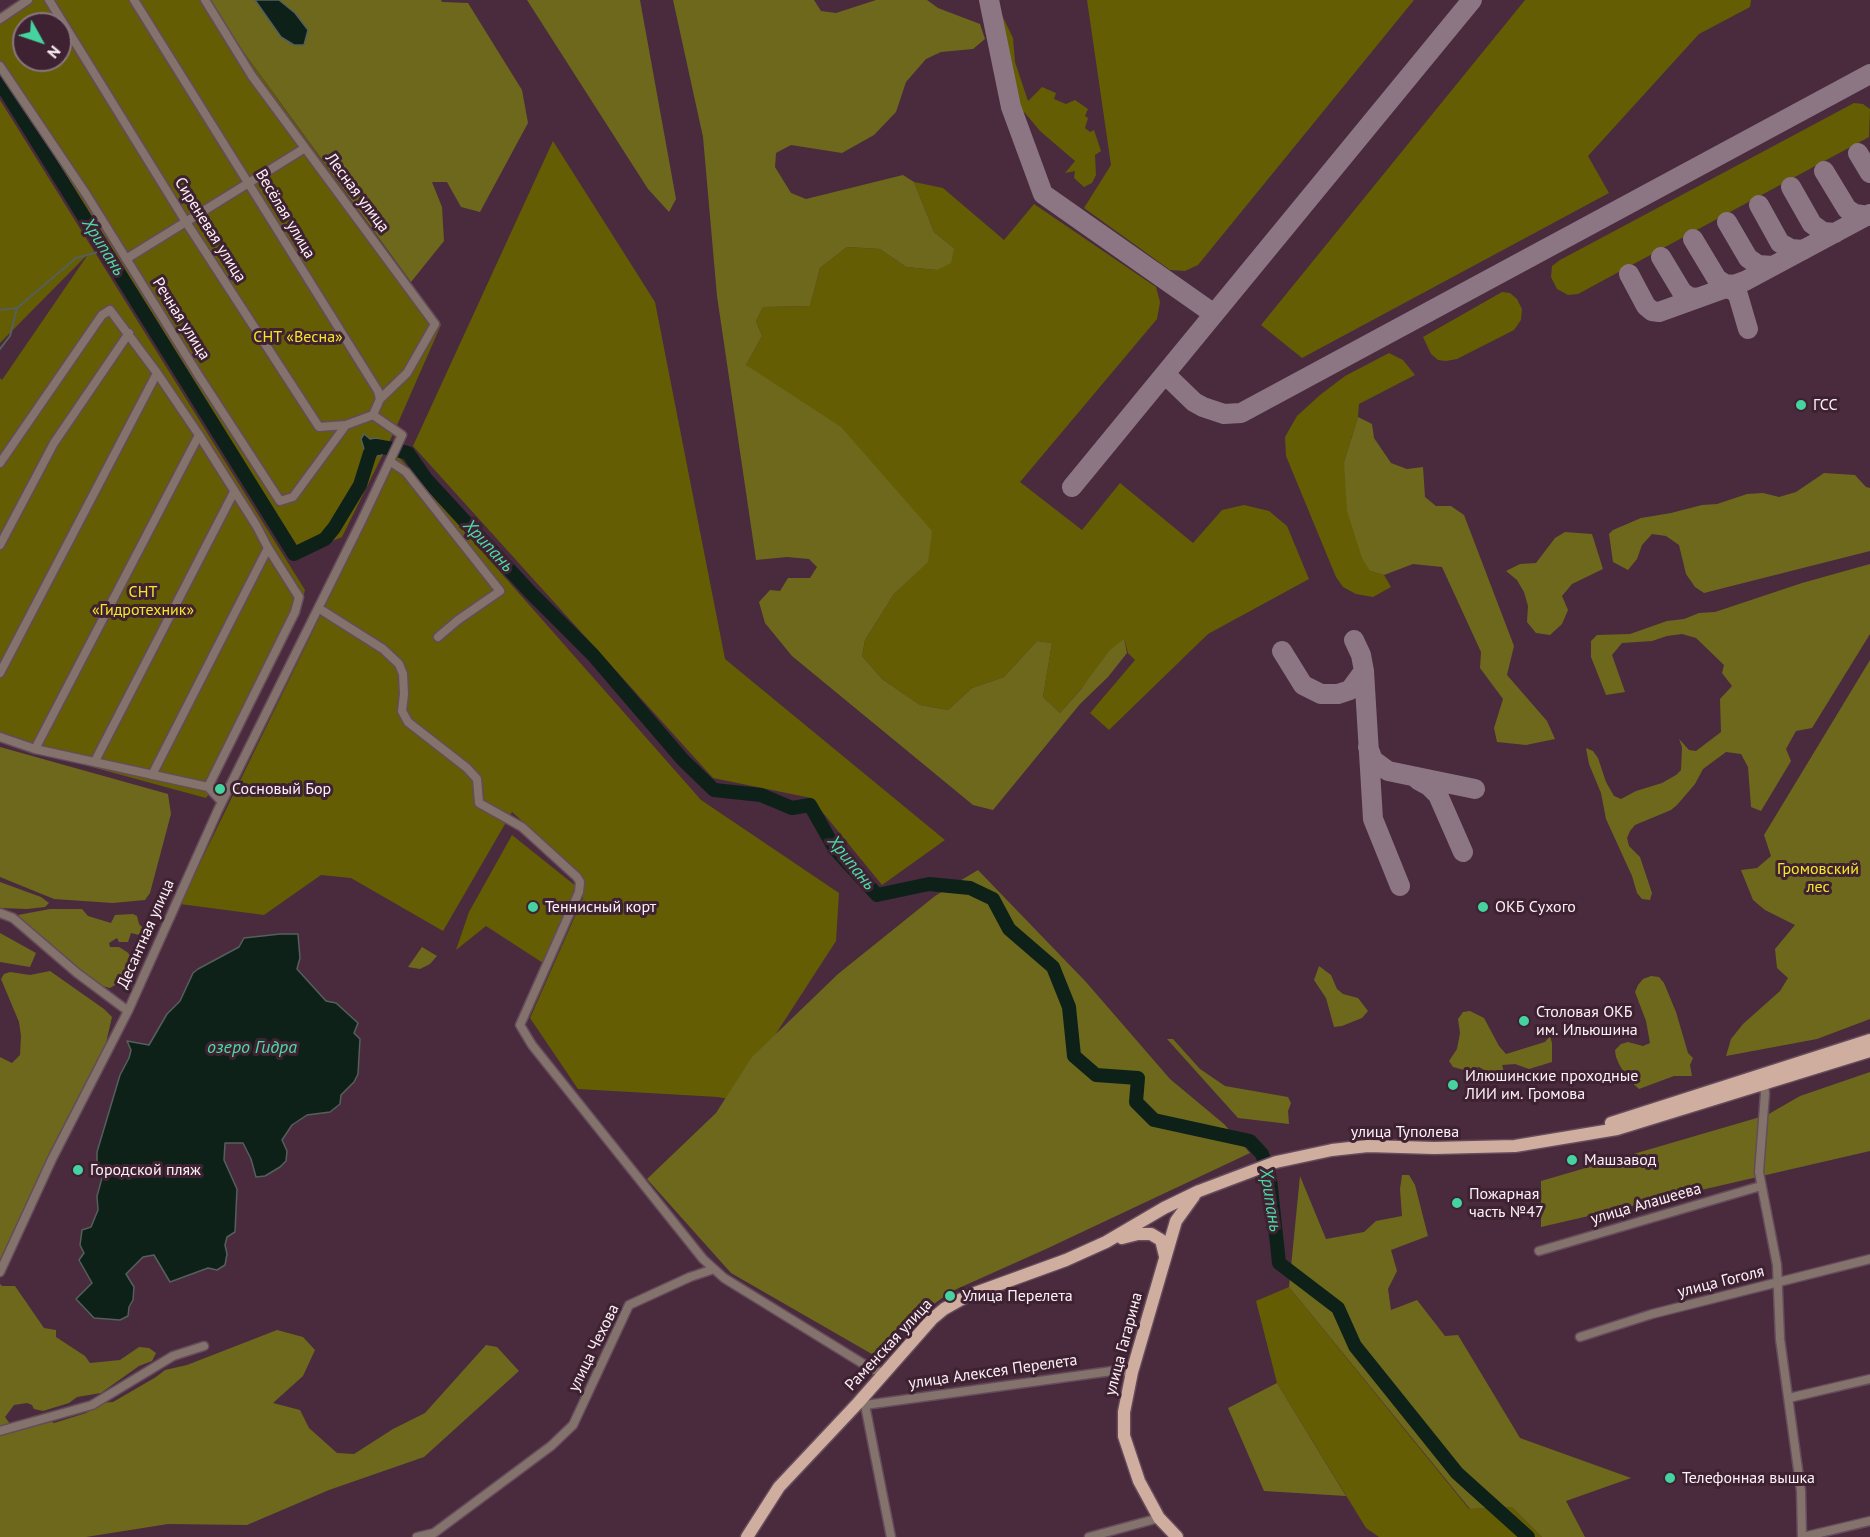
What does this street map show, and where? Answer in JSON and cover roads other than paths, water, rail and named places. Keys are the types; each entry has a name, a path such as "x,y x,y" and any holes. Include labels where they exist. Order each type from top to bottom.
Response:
{"main road":[{"name":"улица Туполева","path":"1557,1140 1870,1040"},
{"name":"улица Туполева","path":"1199,1191 1276,1162 1321,1152 1368,1146 1487,1148 1557,1140 1617,1129 1870,1051"},
{"name":"Раменская улица","path":"747,1537 779,1487 861,1404 883,1373 932,1319 950,1305 967,1296 1066,1260 1106,1242 1164,1208 1199,1191"},
{"name":"улица Гагарина","path":"1177,1537 1159,1518 1138,1481 1124,1436 1124,1412 1132,1372 1176,1221 1199,1191"},
{"path":"1164,1208 1154,1216 1153,1226 1156,1230 1164,1231 1176,1221"},
{"path":"1106,1242 1138,1234 1151,1234 1161,1240 1165,1257"}],"street":[{"path":"0,19 28,0"},
{"name":"Сиреневая улица","path":"49,0 186,222 319,427 346,425 373,415"},
{"name":"Весёлая улица","path":"134,0 378,392 380,399"},
{"name":"Лесная улица","path":"205,0 252,76 435,324 407,373 380,399"},
{"name":"Речная улица","path":"0,66 86,194 280,501 293,497 346,425"},
{"path":"126,259 304,148"},
{"path":"0,463 102,315 110,310 129,333 199,435 299,597 295,612 208,787"},
{"path":"0,545 54,443 129,333"},
{"path":"0,673 157,373"},
{"path":"373,415 380,399"},
{"name":"Десантная улица","path":"0,1272 52,1159 128,1011 222,802 320,610 402,435 373,415"},
{"path":"35,748 199,435"},
{"path":"390,462 406,472 500,591 438,637"},
{"path":"94,761 234,492"},
{"path":"152,775 268,548"},
{"path":"320,610 383,649 399,664 403,674 402,711 408,722 467,768 477,779 479,803 522,827 577,877 581,885 519,1025 532,1045 703,1259 724,1278 870,1368 883,1373"},
{"path":"0,737 35,748 208,787 222,802"},
{"path":"0,913 14,918 77,973 128,1011"},
{"path":"1764,1084 1766,1094 1761,1186 1779,1282 1780,1339 1802,1491 1802,1537 1870,1521"},
{"name":"улица Алашеева","path":"1539,1251 1761,1186"},
{"name":"улица Гоголя","path":"1580,1337 1652,1314 1870,1259"},
{"name":"улица Чехова","path":"417,1537 434,1533 551,1446 573,1425 629,1305 690,1277 714,1269"},
{"path":"0,1431 92,1405 173,1356 204,1346"},
{"name":"улица Алексея Перелета","path":"861,1404 1112,1371 1132,1372"},
{"path":"1789,1398 1870,1379"},
{"path":"861,1404 891,1537"},
{"path":"1089,1537 1159,1518"}],"water":[{"path":"255,0 279,0 295,13 308,30 304,45 294,45 281,37"},
{"path":"364,434 370,439 377,438 382,441 384,447 381,456 364,449 361,439"},
{"name":"озеро Гидра","path":"298,934 300,958 297,969 326,1001 336,1003 358,1023 354,1033 360,1039 358,1074 354,1082 341,1095 340,1104 330,1112 307,1115 292,1125 282,1140 287,1151 286,1161 265,1176 256,1177 243,1143 225,1143 224,1160 237,1189 235,1232 227,1237 225,1265 217,1270 208,1268 170,1282 154,1255 143,1257 126,1274 134,1287 128,1316 120,1320 94,1318 76,1299 92,1283 79,1260 84,1253 80,1245 82,1230 91,1227 98,1210 97,1196 102,1178 97,1152 120,1075 129,1058 131,1050 127,1041 149,1045 167,1014 180,1001 193,973 198,969 239,947 244,938"}],"waterway":[{"name":"Хрипань","path":"0,82 294,554 325,539 334,528 360,485 370,453 376,446 393,449"},
{"path":"0,349 10,336 17,308 76,258 106,250"},
{"path":"0,310 17,308"},
{"name":"Хрипань","path":"400,451 408,453 426,479 530,592 593,655 683,760 714,790 761,795 792,808 810,805 835,849 877,895 929,884 970,888 993,899 1009,929 1053,967 1069,1007 1074,1056 1096,1075 1138,1078 1136,1102 1154,1120 1250,1141 1262,1154 1270,1179 1279,1263 1338,1308 1355,1346 1457,1473 1528,1537"}],"place":[{"name":"ГСС","path":"1801,405"},
{"name":"Сосновый Бор","path":"220,789"},
{"name":"Теннисный корт","path":"533,907"},
{"name":"ОКБ Сухого","path":"1483,907"},
{"name":"Столовая ОКБ им. Ильюшина","path":"1524,1021"},
{"name":"Илюшинские проходные ЛИИ им. Громова","path":"1453,1085"},
{"name":"Машзавод","path":"1572,1160"},
{"name":"Городской пляж","path":"78,1170"},
{"name":"Пожарная часть №47","path":"1457,1203"},
{"name":"Улица Перелета","path":"950,1296"},
{"name":"Телефонная вышка","path":"1670,1478"}],"park label":[{"name":"СНТ «Весна»","path":"298,337"},
{"name":"СНТ «Гидротехник»","path":"143,601"},
{"name":"Громовский лес","path":"1818,878"}]}
